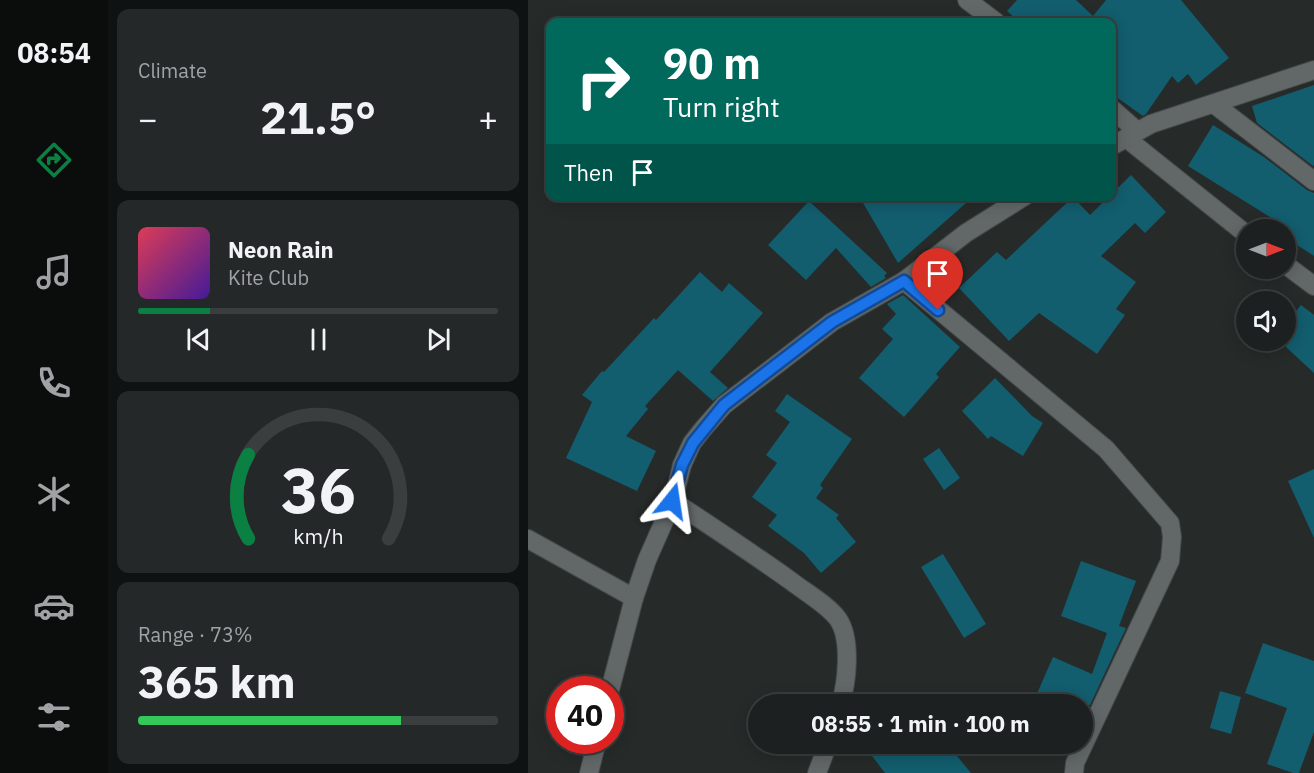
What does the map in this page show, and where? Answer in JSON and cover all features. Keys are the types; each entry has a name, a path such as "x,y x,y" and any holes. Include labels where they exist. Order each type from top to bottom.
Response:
{"street":[{"path":"968,0 991,18"},
{"path":"1125,139 1151,124 1314,70"},
{"path":"1214,104 1314,181"},
{"path":"1116,119 1125,139 1236,226"},
{"path":"614,676 634,598 672,501 682,465 693,443 724,405 832,322 904,281 966,233 1017,201"},
{"path":"1296,272 1314,286"},
{"path":"904,281 1106,449 1170,523 1172,537 1170,561 1075,763 1074,773"},
{"path":"672,501 762,560 813,597 838,620 843,632 848,666 843,694"},
{"path":"528,539 634,598"},
{"path":"589,773 594,754"},
{"path":"817,773 824,754"}],"building":[{"path":"1017,0 1076,0 1093,16 1106,0 1181,0 1229,58 1196,85 1188,74 1178,83 1172,76 1143,116 1116,97 1116,18 1015,18 1007,11"},
{"path":"1314,85 1313,166 1257,123 1252,106"},
{"path":"1213,125 1264,157 1314,193 1314,256 1296,244 1296,219 1273,219 1188,166"},
{"path":"1131,175 1166,212 1145,233 1135,223 1101,256 1136,282 1116,309 1125,315 1097,354 1039,313 1009,341 959,288 997,252 1006,260 1069,201 1077,201 1090,215 1104,201 1116,201 1116,190"},
{"path":"809,201 887,273 884,276 886,278 871,287 836,248 806,280 768,245"},
{"path":"862,201 968,201 898,263"},
{"path":"700,272 722,292 729,283 763,313 710,372 728,388 713,401 678,370 645,406 648,409 626,436 656,451 637,491 566,458 592,402 582,395 602,371 604,372 654,318 656,320"},
{"path":"903,295 960,347 936,374 939,377 904,417 859,378 893,339 882,329 896,314 887,304"},
{"path":"1301,305 1314,315 1314,373 1290,351 1296,351 1296,311"},
{"path":"995,378 1032,416 1043,423 1023,456 991,436 988,439 962,411"},
{"path":"787,394 852,439 820,485 823,488 816,498 839,515 836,518 856,542 821,573 804,553 768,526 777,515 752,497 777,463 766,455 790,422 775,411"},
{"path":"939,448 960,478 944,490 923,459"},
{"path":"1314,469 1314,538 1288,481"},
{"path":"943,554 986,624 964,638 921,567"},
{"path":"1081,561 1136,581 1119,626 1126,628 1093,699 1093,694 1037,694 1053,657 1092,674 1107,633 1061,616"},
{"path":"1263,643 1314,661 1314,732 1299,773 1267,764 1287,708 1245,693"},
{"path":"1220,691 1241,697 1231,734 1210,728"},
{"path":"871,754 959,754 957,756 971,773 885,773"}],"route":[{"path":"672,501 682,465 693,443 724,405 832,322 904,281 938,310"}]}
